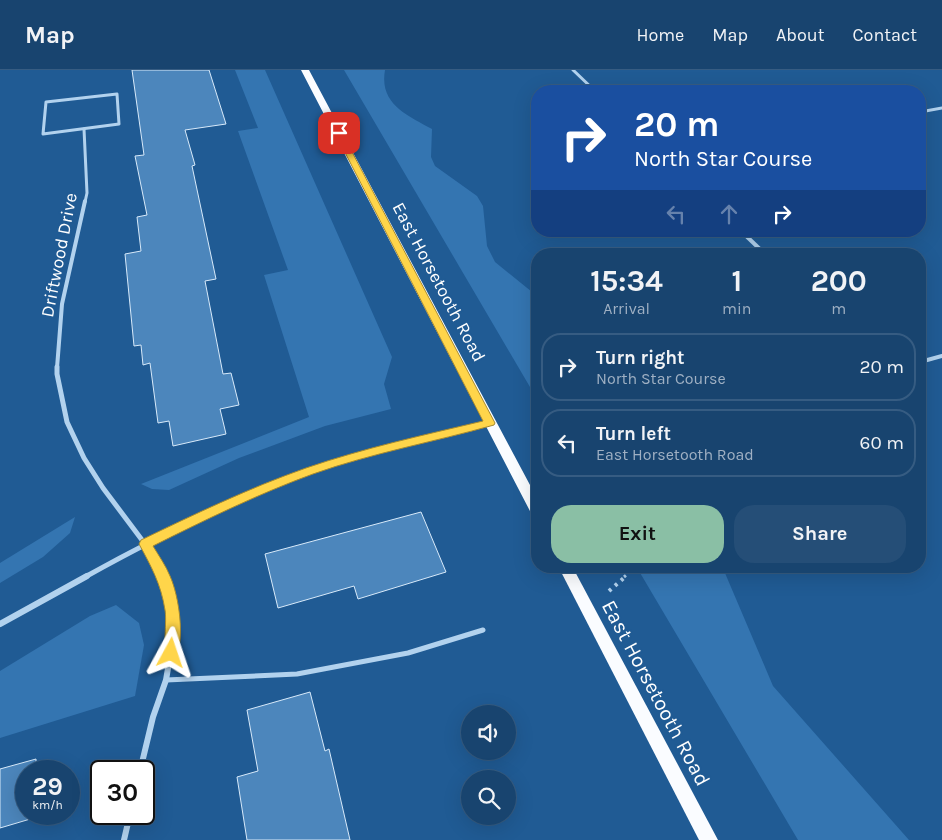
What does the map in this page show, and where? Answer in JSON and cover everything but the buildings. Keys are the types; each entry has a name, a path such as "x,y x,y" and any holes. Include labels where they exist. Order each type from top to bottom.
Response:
{"main road":[{"name":"East Horsetooth Road","path":"306,70 531,500"},
{"name":"East Horsetooth Road","path":"569,573 709,840"}],"street":[{"path":"573,70 589,85"},
{"path":"117,94 119,124 84,129 43,134 46,102 117,94"},
{"path":"926,111 942,108"},
{"name":"Driftwood Drive","path":"84,129 87,193 62,304 57,374 67,422 84,458 103,488 145,544 164,578 172,610 173,639 166,680 153,717 143,760"},
{"path":"747,237 759,248"},
{"path":"926,360 942,356"},
{"path":"0,624 145,544 228,503 310,471 388,447 490,423"},
{"path":"124,840 127,825"}],"lane":[{"path":"166,680 297,674 408,652 483,630"}],"path":[{"path":"588,609 628,573"}],"shaded area":[{"path":"235,70 265,70 392,357 384,384 391,409 325,426 239,458 169,490 152,489 141,484 309,417 264,275 288,270 238,131 258,128"},
{"path":"344,70 385,70 384,82 386,92 391,100 413,119 432,129 431,157 435,166 477,196 483,206 487,246 495,262 531,291 531,389"},
{"path":"75,517 70,533 43,557 0,583 0,563"},
{"path":"640,573 725,573 773,686 909,840 798,840"},
{"path":"116,605 139,623 144,645 135,696 0,738 0,671 90,616"}],"route":[{"path":"171,653 173,639 172,610 164,578 145,544 228,503 310,471 388,447 490,423 339,133"}]}
